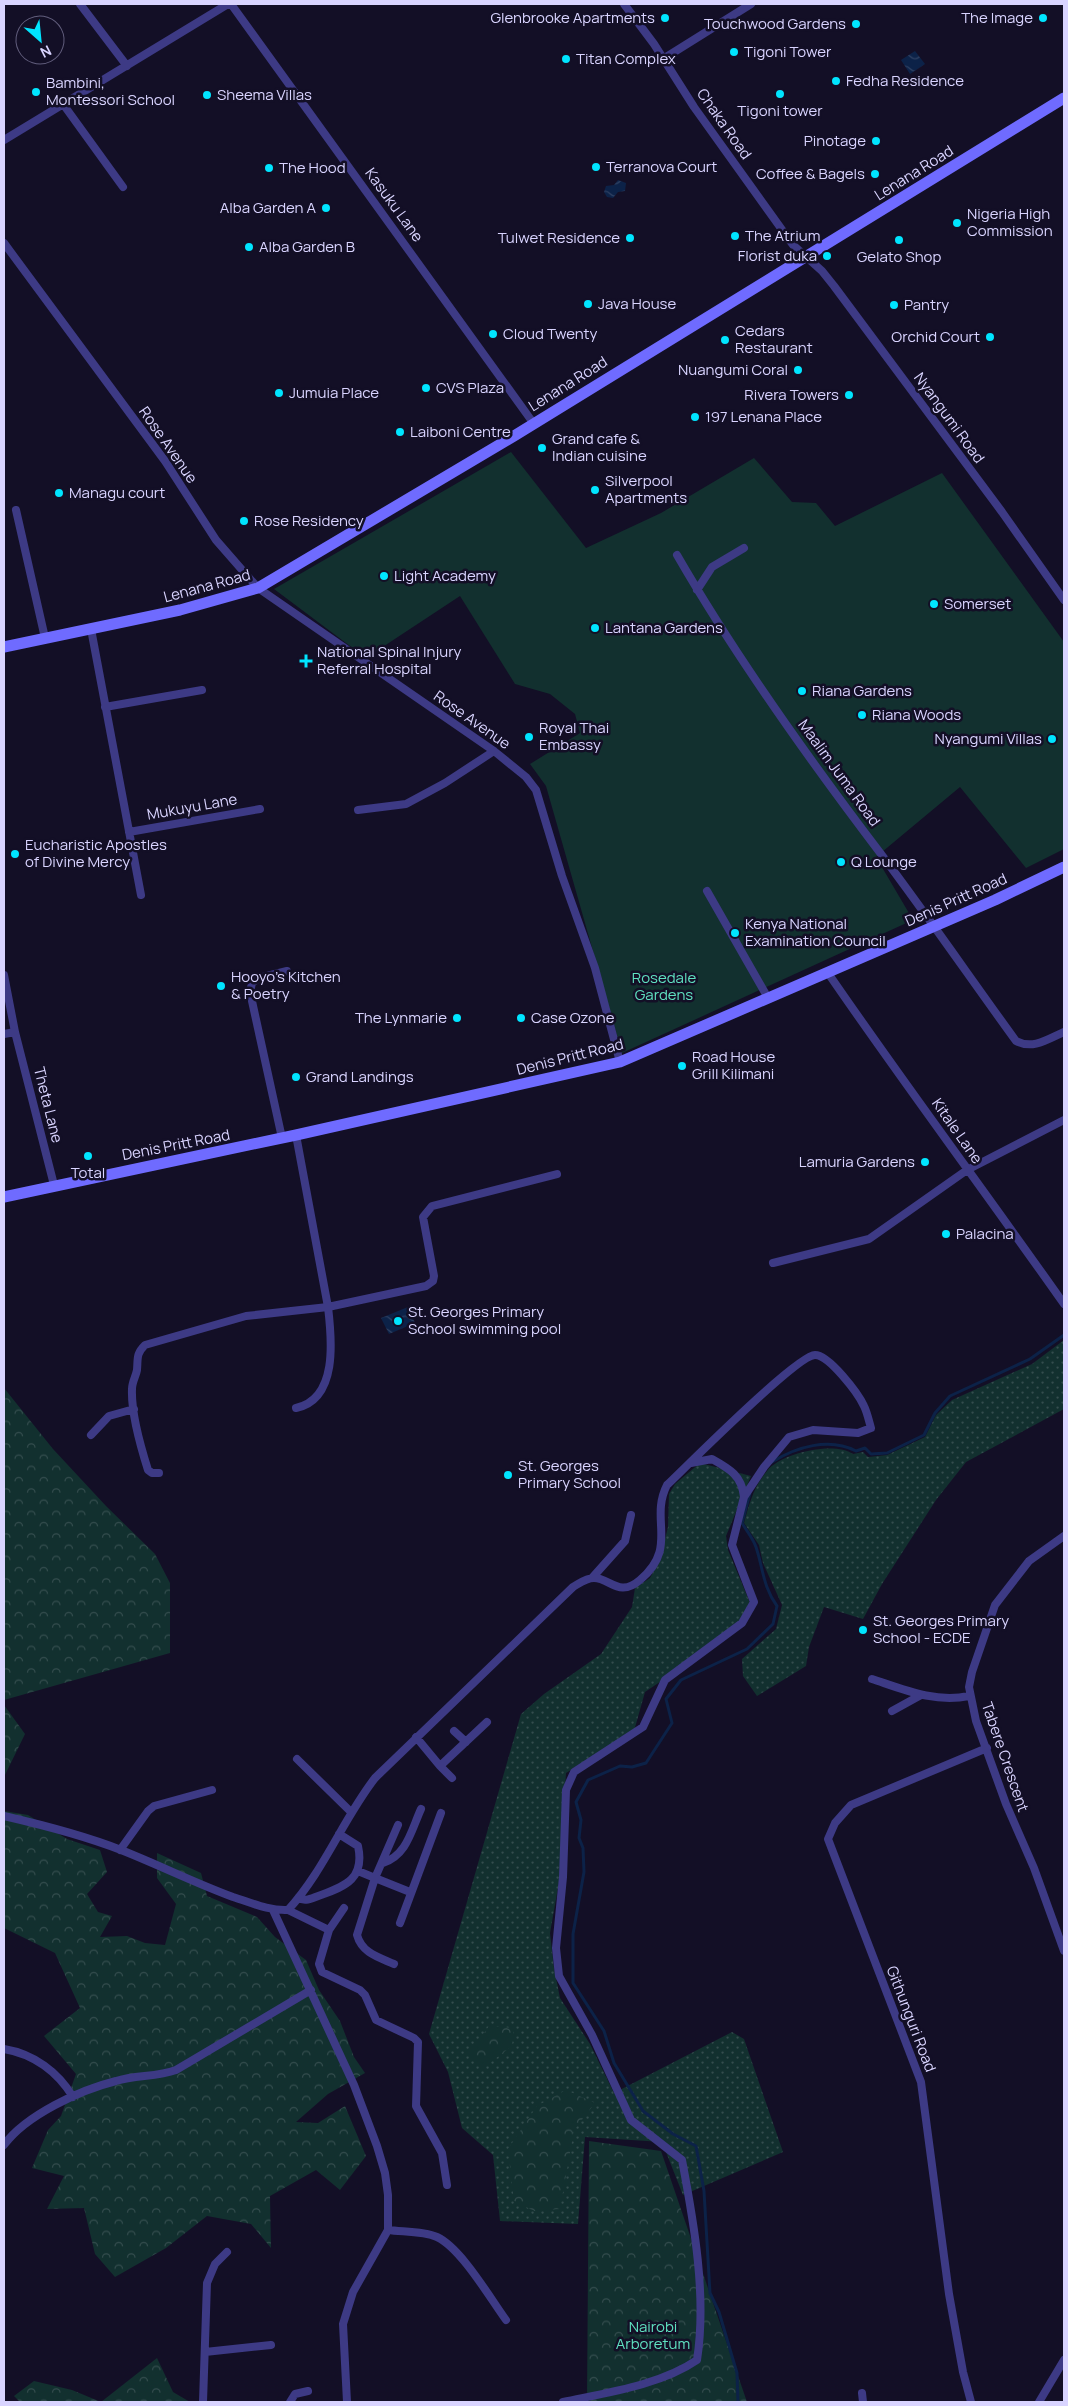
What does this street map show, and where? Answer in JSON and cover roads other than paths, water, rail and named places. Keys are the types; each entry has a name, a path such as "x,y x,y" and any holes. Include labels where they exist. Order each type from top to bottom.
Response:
{"street":[{"path":"80,4 127,66"},
{"path":"4,140 230,4"},
{"name":"Kasuku Lane","path":"230,4 534,424"},
{"path":"663,59 751,4"},
{"name":"Chaka Road","path":"628,5 710,129 793,245 805,257"},
{"name":"Lenana Road","path":"4,647 180,610 258,588 534,424 1064,98"},
{"path":"62,104 123,187"},
{"name":"Rose Avenue","path":"4,243 165,461 216,540 258,588 494,751 526,777 536,790 562,876 595,968 620,1062"},
{"name":"Nyangumi Road","path":"805,257 822,271 834,286 1002,512 1064,600"},
{"path":"16,510 45,638"},
{"path":"697,590 712,566 744,548"},
{"name":"Maalim Juma Road","path":"676,555 752,675 810,759 1016,1041 1024,1046 1035,1044 1064,1032"},
{"name":"Mukuyu Lane","path":"91,629 142,895"},
{"path":"105,708 202,690"},
{"path":"358,810 406,804 445,784 494,751"},
{"name":"Mukuyu Lane","path":"129,832 260,809"},
{"name":"Denis Pritt Road","path":"4,1197 296,1135 620,1062 934,927 1064,867"},
{"path":"707,890 768,998"},
{"path":"282,1138 250,992 252,983 258,978 287,970"},
{"name":"Kitale Lane","path":"828,972 1064,1304"},
{"name":"Theta Lane","path":"4,975 15,1032 54,1185"},
{"path":"4,1034 15,1032"},
{"path":"773,1263 869,1239 967,1170 1064,1120"},
{"path":"296,1135 328,1307 331,1348 320,1394 307,1406 296,1408"},
{"path":"159,1474 152,1474 148,1470 134,1409 132,1388 137,1370 136,1358 139,1351 145,1346 246,1316 328,1307 426,1286 433,1281 434,1276 423,1217 432,1206 557,1174"},
{"path":"592,1578 600,1579 615,1588 634,1585 647,1574 658,1559 662,1544 663,1493 667,1485 747,1408 797,1365 812,1355 821,1356 835,1366 864,1405 871,1428 858,1433 813,1430 789,1437 764,1467 744,1497"},
{"path":"91,1435 114,1413 134,1409"},
{"path":"563,2402 637,2384 682,2370 696,2360 701,2332 691,2211 682,2160 631,2120 592,2035 559,1976 556,1948 563,1877 566,1790 574,1772 643,1727 665,1680 742,1623 754,1602 732,1545 744,1497 743,1483 728,1468 712,1459 689,1464"},
{"path":"288,1910 298,1898 351,1812 375,1778 573,1587 592,1578 625,1541 631,1515"},
{"name":"Tabere Crescent","path":"1064,1536 1029,1561 995,1605 972,1672 970,1696 976,1721 1006,1804 1034,1868 1064,1951"},
{"path":"872,1679 921,1695 953,1699 970,1696"},
{"path":"892,1711 921,1695"},
{"path":"440,1766 487,1722"},
{"path":"454,1731 466,1742"},
{"path":"416,1738 452,1778"},
{"name":"Githunguri Road","path":"971,2402 964,2381 949,2294 921,2082 828,1839 835,1823 851,1805 987,1748"},
{"path":"297,1759 351,1812"},
{"path":"120,1850 148,1810 154,1806 212,1790"},
{"path":"383,1862 394,1859 403,1850 421,1809"},
{"path":"400,1923 441,1813"},
{"path":"4,1816 37,1824 120,1850 201,1885 273,1910 288,1910 329,1930"},
{"path":"394,1964 369,1953 359,1942 357,1935 376,1878 398,1825"},
{"path":"298,1898 307,1900 341,1888 351,1882 358,1871 358,1846 338,1834"},
{"path":"358,1871 410,1892"},
{"path":"344,1908 329,1930 318,1964 322,1972 360,1990 365,1995 376,2020 414,2038 418,2042 416,2106 442,2153 447,2184"},
{"path":"273,1910 354,2085 385,2173 388,2195 388,2230 353,2292 344,2324 347,2402"},
{"path":"4,2145 12,2134 29,2121 73,2097 117,2080 163,2074 176,2070 311,1990"},
{"path":"4,2049 18,2051 40,2062 57,2075 73,2097"},
{"path":"388,2230 428,2234 439,2238 460,2257 506,2320"},
{"path":"202,2402 207,2283 215,2264 227,2252"},
{"path":"205,2352 271,2345"},
{"path":"1039,2402 1064,2360"},
{"path":"290,2402 296,2394 308,2391"},
{"path":"862,2393 863,2402"}],"water":[{"path":"915,51 925,64 910,74 901,60"},
{"path":"618,180 626,183 625,191 618,192 613,198 607,197 604,192 606,186 614,185"},
{"name":"St. Georges Primary School swimming pool","path":"408,1307 415,1323 389,1334 381,1318"}],"waterway":[{"path":"772,1462 802,1448 824,1444 846,1447 856,1451 865,1448 871,1454 887,1453 924,1435 935,1413 950,1396 1030,1359 1064,1335"},
{"path":"738,2402 737,2373 719,2312 710,2293 704,2191 696,2146 673,2134 643,2111 614,2063 604,2031 573,1983 573,1934 584,1872 583,1848 579,1838 581,1820 576,1802 588,1780 620,1766 632,1767 646,1763 672,1723 666,1699 681,1680 747,1649 773,1624 777,1606 766,1585 755,1544 742,1523 750,1493"}],"place":[{"name":"Glenbrooke Apartments","path":"665,18"},
{"name":"The Image","path":"1043,18"},
{"name":"Touchwood Gardens","path":"856,24"},
{"name":"Tigoni Tower","path":"734,52"},
{"name":"Titan Complex","path":"566,59"},
{"name":"Fedha Residence","path":"836,81"},
{"name":"Bambini, Montessori School","path":"36,92"},
{"name":"Tigoni tower","path":"780,94"},
{"name":"Sheema Villas","path":"207,95"},
{"name":"Pinotage","path":"876,141"},
{"name":"Terranova Court","path":"596,167"},
{"name":"The Hood","path":"269,168"},
{"name":"Coffee & Bagels","path":"875,174"},
{"name":"Alba Garden A","path":"326,208"},
{"name":"Nigeria High Commission","path":"957,223"},
{"name":"The Atrium","path":"735,236"},
{"name":"Tulwet Residence","path":"630,238"},
{"name":"Gelato Shop","path":"899,240"},
{"name":"Alba Garden B","path":"249,247"},
{"name":"Florist duka","path":"827,256"},
{"name":"Java House","path":"588,304"},
{"name":"Pantry","path":"894,305"},
{"name":"Cloud Twenty","path":"493,334"},
{"name":"Orchid Court","path":"990,337"},
{"name":"Cedars Restaurant","path":"725,340"},
{"name":"Nuangumi Coral","path":"798,370"},
{"name":"CVS Plaza","path":"426,388"},
{"name":"Jumuia Place","path":"279,393"},
{"name":"Rivera Towers","path":"849,395"},
{"name":"197 Lenana Place","path":"695,417"},
{"name":"Laiboni Centre","path":"400,432"},
{"name":"Grand cafe & Indian cuisine","path":"542,448"},
{"name":"Silverpool Apartments","path":"595,490"},
{"name":"Managu court","path":"59,493"},
{"name":"Rose Residency","path":"244,521"},
{"name":"Light Academy","path":"384,576"},
{"name":"Somerset","path":"934,604"},
{"name":"Lantana Gardens","path":"595,628"},
{"name":"National Spinal Injury Referral Hospital","path":"306,661"},
{"name":"Riana Gardens","path":"802,691"},
{"name":"Riana Woods","path":"862,715"},
{"name":"Royal Thai Embassy","path":"529,737"},
{"name":"Nyangumi Villas","path":"1052,739"},
{"name":"Eucharistic Apostles of Divine Mercy","path":"15,854"},
{"name":"Q Lounge","path":"841,862"},
{"name":"Kenya National Examination Council","path":"735,933"},
{"name":"Hooyo's Kitchen & Poetry","path":"221,986"},
{"name":"The Lynmarie","path":"457,1018"},
{"name":"Case Ozone","path":"521,1018"},
{"name":"Road House Grill Kilimani","path":"682,1066"},
{"name":"Grand Landings","path":"296,1077"},
{"name":"Total","path":"88,1156"},
{"name":"Lamuria Gardens","path":"925,1162"},
{"name":"Palacina","path":"946,1234"},
{"name":"St. Georges Primary School swimming pool","path":"398,1321"},
{"name":"St. Georges Primary School","path":"508,1475"},
{"name":"St. Georges Primary School - ECDE","path":"863,1630"}],"park label":[{"name":"Rosedale Gardens","path":"664,986"},
{"name":"Nairobi Arboretum","path":"653,2336"}]}
